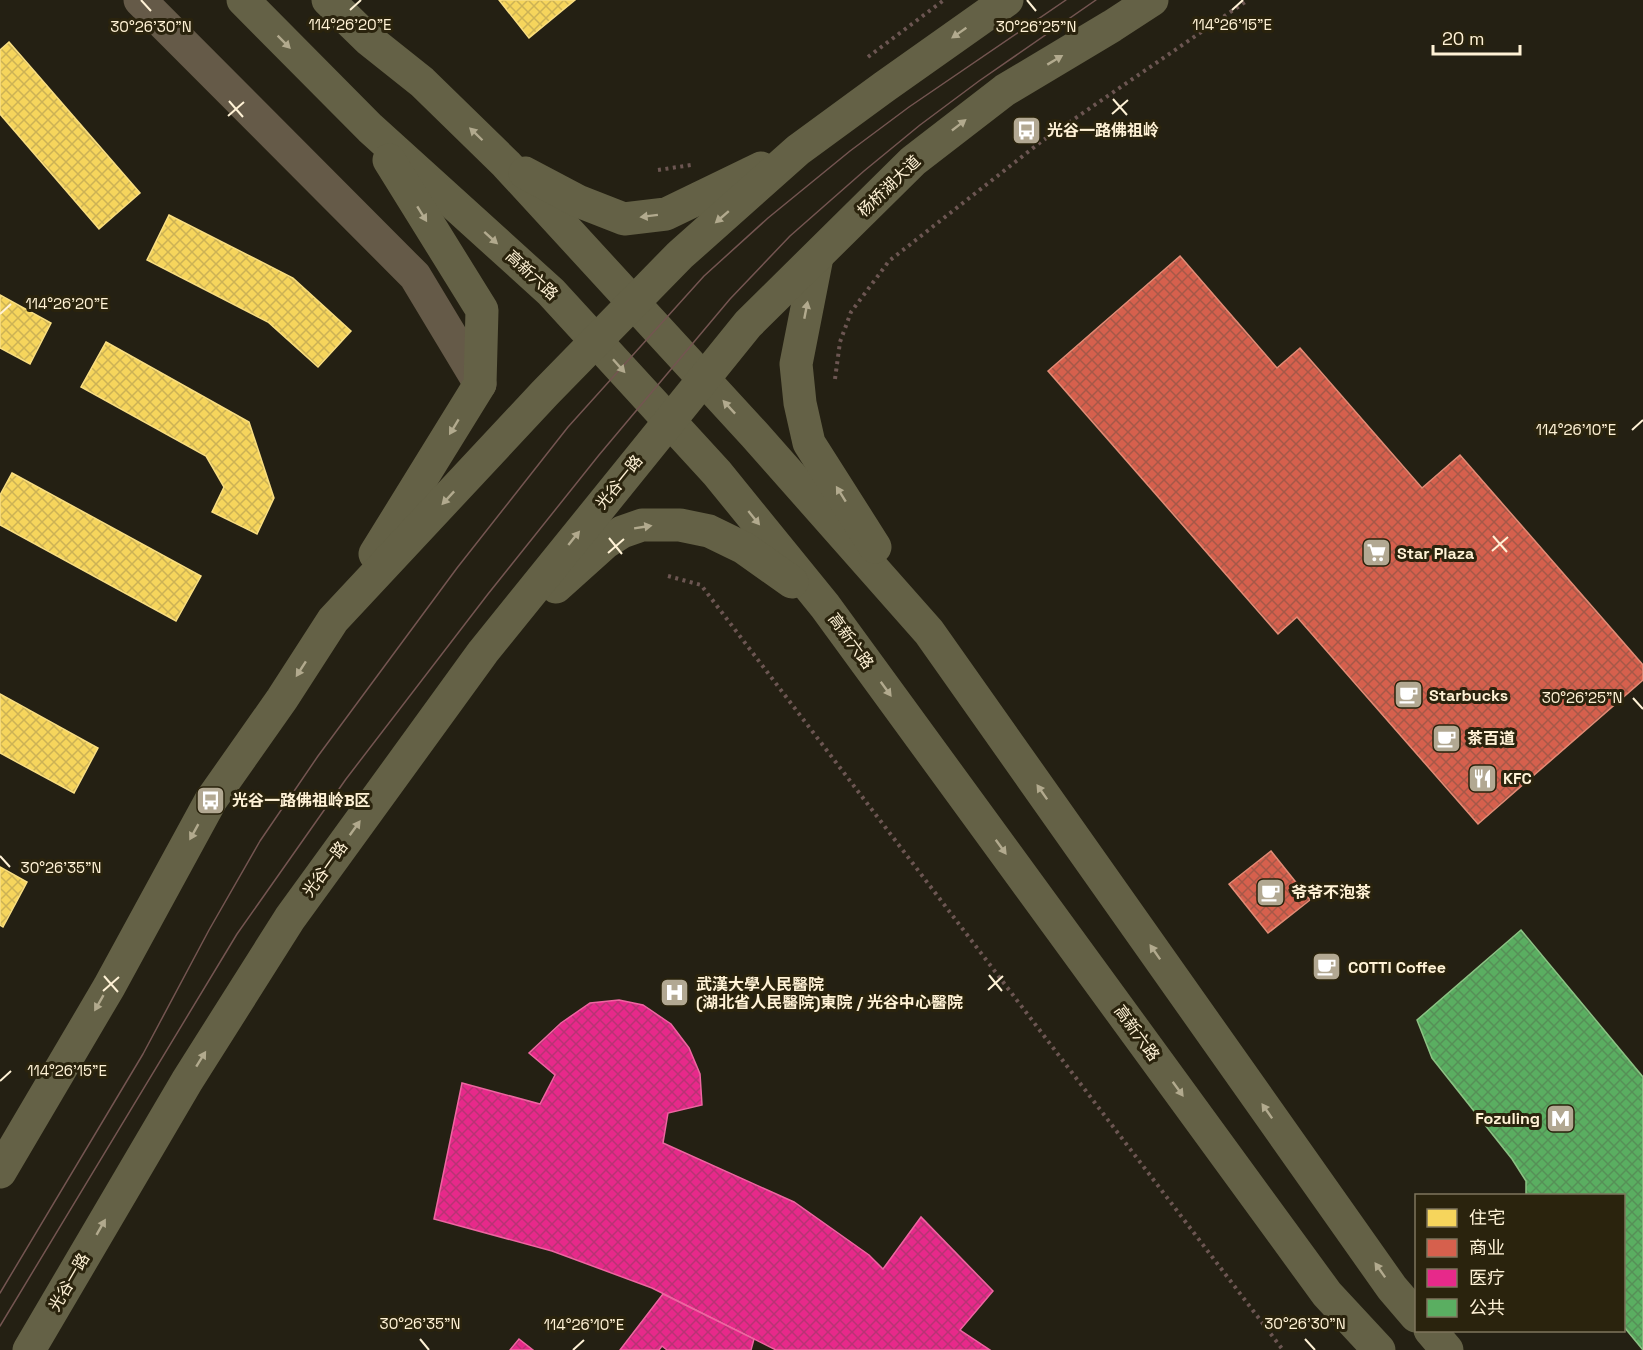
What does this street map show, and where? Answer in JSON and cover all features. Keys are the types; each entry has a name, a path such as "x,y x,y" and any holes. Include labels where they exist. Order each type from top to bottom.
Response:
{"main road":[{"name":"高新六路","path":"243,0 370,128 551,292 717,473 825,606 1327,1294 1379,1350"},
{"path":"328,0 368,39 422,82 506,164 754,434 929,632"},
{"path":"333,620 545,393 680,255 798,150 1007,0"},
{"name":"杨桥湖大道","path":"669,421 748,324 913,161 1005,90 1112,27 1152,0"},
{"path":"0,1172 108,987 211,800 282,699 480,384 482,310 370,128"},
{"path":"506,164 578,201 624,219 666,214 798,150"},
{"path":"817,257 796,364 800,403 809,443 929,632 1392,1288 1415,1315"},
{"name":"光谷一路","path":"29,1350 187,1081 290,918 483,652 669,421"},
{"path":"483,652 605,543 622,532 642,525 680,525 709,531 744,548 825,606"},
{"path":"1432,1332 1447,1350"}],"street":[{"path":"140,0 415,276 480,384"}],"path":[{"path":"860,63 944,0"},
{"path":"835,379 840,342 851,312 889,261 1041,141 1248,0"},
{"path":"658,170 695,165"},
{"path":"668,576 701,585 1283,1350"}],"building: 住宅":[{"path":"499,0 575,0 529,38"},
{"path":"9,42 140,193 99,229 0,114 0,50"},
{"path":"169,215 293,278 351,331 318,367 268,322 147,260"},
{"path":"0,295 51,323 30,364 0,348"},
{"path":"106,342 249,422 274,498 257,534 212,512 224,487 206,456 81,387"},
{"path":"12,473 201,576 176,621 0,525 0,495"},
{"path":"0,694 98,748 74,793 0,753"},
{"path":"0,867 27,882 3,927 0,925"}],"building: 商业":[{"name":"Star Plaza","path":"1180,256 1277,368 1300,348 1422,488 1460,455 1643,665 1643,680 1478,824 1297,617 1278,634 1048,371"},
{"name":"爷爷不泡茶","path":"1271,851 1310,900 1268,933 1229,884"}],"building: 医疗":[{"path":"619,1000 643,1005 671,1024 689,1048 700,1074 702,1105 668,1113 663,1143 794,1202 869,1255 883,1269 921,1217 993,1291 960,1330 990,1350 776,1350 652,1288 552,1251 434,1219 462,1083 540,1104 555,1075 529,1053 561,1023 590,1003"},
{"path":"663,1294 754,1339 751,1350 667,1350 662,1346 659,1350 620,1350"},
{"path":"519,1339 533,1350 510,1350"}],"building: 公共":[{"name":"Fozuling","path":"1521,930 1643,1077 1643,1350 1625,1328 1625,1194 1526,1194 1526,1181 1512,1159 1432,1058 1417,1020"}],"tram line":[{"path":"0,1293 143,1054 209,930 260,841 318,756 457,568 568,427 704,276 768,218 850,151 909,107 1066,0"},
{"path":"0,1326 237,934 346,779 488,594 599,455 730,299 790,236 920,125 1096,0"}],"place":[{"name":"光谷一路佛祖岭","path":"1026,130"},
{"name":"Star Plaza","path":"1376,553"},
{"name":"Starbucks","path":"1408,695"},
{"name":"茶百道","path":"1446,738"},
{"name":"KFC","path":"1482,778"},
{"name":"光谷一路佛祖岭B区","path":"211,800"},
{"name":"爷爷不泡茶","path":"1270,892"},
{"name":"COTTI Coffee","path":"1327,967"},
{"name":"武漢大學人民醫院 (湖北省人民醫院)東院 / 光谷中心醫院","path":"675,993"},
{"name":"Fozuling","path":"1561,1118"}]}
